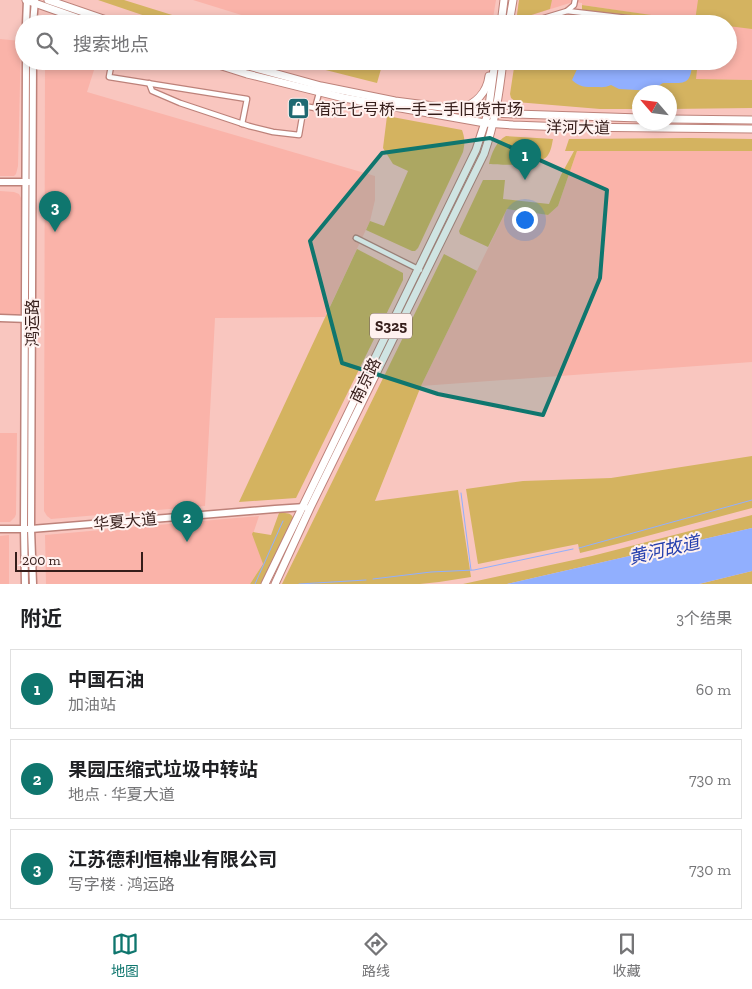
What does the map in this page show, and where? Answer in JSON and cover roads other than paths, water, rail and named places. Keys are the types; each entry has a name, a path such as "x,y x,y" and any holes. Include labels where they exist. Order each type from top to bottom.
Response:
{"main road":[{"path":"48,0 92,15"},
{"path":"501,15 504,0"},
{"path":"510,15 513,0"},
{"path":"30,1 69,15"},
{"name":"洋河大道","path":"234,70 319,93 378,105 494,124 566,127 752,129"},
{"name":"洋河大道","path":"263,70 321,86 395,101 457,110 488,114 632,118"},
{"path":"457,110 469,106 483,93 491,70"},
{"name":"南京路","path":"266,584 307,508 422,271 476,150 488,114 493,70"},
{"name":"南京路","path":"422,271 484,154 494,124 503,70"},
{"path":"677,119 752,120"},
{"name":"南京路","path":"275,584 307,508"}],"street":[{"path":"28,15 30,1"},
{"path":"30,1 32,15"},
{"path":"567,12 575,2 583,13"},
{"path":"556,15 567,12 600,15"},
{"name":"鸿运路","path":"26,70 29,182"},
{"name":"鸿运路","path":"25,584 29,182 33,70"},
{"path":"110,70 108,78 247,99 242,124"},
{"path":"149,83 152,91 180,103 242,124 273,132 299,135 304,106 315,108 319,93"},
{"path":"0,182 29,182"},
{"path":"356,238 422,271"},
{"path":"0,318 28,319"},
{"name":"华夏大道","path":"0,529 27,529 307,508"},
{"name":"鸿运路","path":"27,529 33,584"}],"water":[{"path":"577,70 691,70 689,79 686,81 663,83 660,85 632,85 632,90 619,89 611,85 607,87 585,87 572,80"},
{"name":"黄河故道","path":"752,528 752,571 699,584 507,584"}],"waterway":[{"path":"461,493 471,570"},
{"path":"579,548 752,500"},
{"path":"255,584 283,521"},
{"path":"373,579 431,572 474,570 573,549"},
{"path":"299,584 366,580"}],"place":[{"name":"宿迁七号桥一手二手旧货市场","path":"299,109"},
{"name":"中国石油","path":"525,180"},
{"name":"江苏德利恒棉业有限公司","path":"55,232"},
{"name":"果园压缩式垃圾中转站","path":"187,542"}]}
